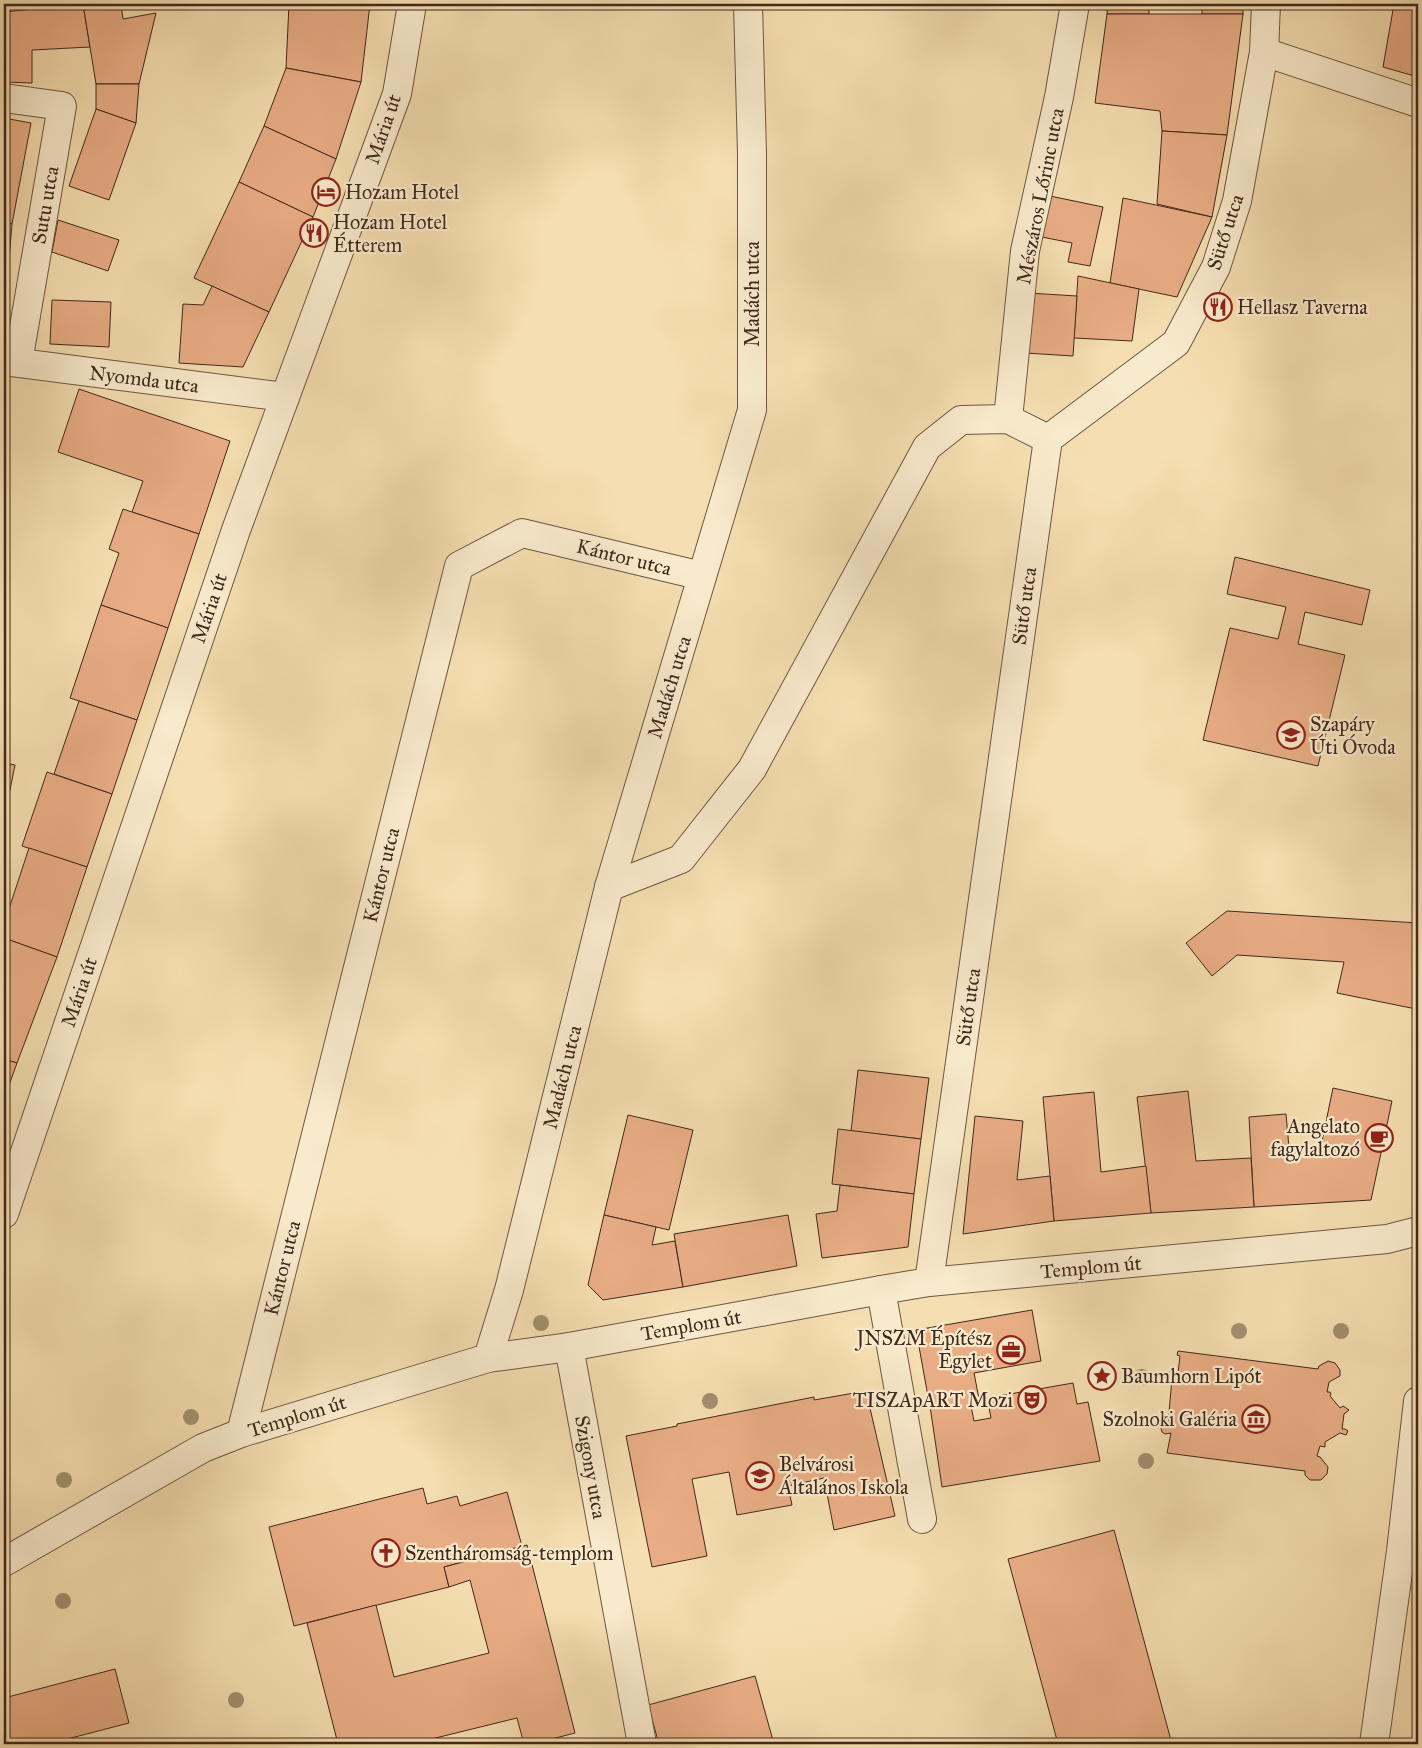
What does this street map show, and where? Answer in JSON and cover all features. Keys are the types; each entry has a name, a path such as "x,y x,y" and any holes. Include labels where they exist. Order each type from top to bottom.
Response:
{"street":[{"name":"Mária út","path":"4,1214 236,530 397,94 412,4"},
{"name":"Madách utca","path":"488,1358 509,1290 609,887 752,410 752,154 748,4"},
{"name":"Mészáros Lőrinc utca","path":"1008,419 1025,251 1059,97 1075,4"},
{"name":"Sütő utca","path":"928,1282 1048,439 1176,343 1216,266 1237,201 1264,52 1266,4"},
{"path":"1264,52 1418,104"},
{"name":"Sutu utca","path":"4,98 62,106 11,362"},
{"name":"Nyomda utca","path":"11,362 285,397"},
{"path":"609,887 681,859 752,770 927,447 961,420 1008,419 1048,439"},
{"name":"Kántor utca","path":"241,1433 459,566 522,532 702,576"},
{"name":"Templom út","path":"4,1562 203,1448 241,1433 488,1358 569,1347 928,1282 1387,1239 1418,1231"},
{"path":"881,1290 922,1519"},
{"name":"Szigony utca","path":"569,1347 641,1740"},
{"path":"1374,1744 1402,1552 1418,1401"}],"building":[{"path":"83,4 90,47 32,50 32,83 4,82 4,12"},
{"path":"83,4 121,4 123,19 156,13 139,84 96,84"},
{"path":"289,4 370,4 361,82 286,68"},
{"path":"1107,4 1149,4 1149,14 1107,14"},
{"path":"1202,4 1243,4 1243,14 1202,14"},
{"path":"1394,4 1418,8 1418,77 1383,67"},
{"path":"1107,14 1243,14 1227,135 1162,131 1160,111 1095,103"},
{"path":"286,68 361,82 336,159 264,126"},
{"path":"96,84 139,84 136,123 96,109"},
{"path":"96,109 136,123 109,200 69,186"},
{"path":"4,118 31,123 12,224 4,222"},
{"path":"264,126 336,159 313,217 239,182"},
{"path":"1162,131 1227,135 1212,217 1157,204"},
{"path":"239,182 313,217 269,312 194,278"},
{"path":"1050,196 1103,207 1090,266 1068,262 1072,243 1042,237"},
{"path":"1123,198 1212,217 1177,297 1110,283"},
{"path":"58,220 119,240 108,271 52,252"},
{"path":"4,222 12,224 4,318"},
{"path":"1078,276 1139,289 1132,341 1074,338"},
{"path":"212,286 269,312 243,367 179,363 183,304 203,305"},
{"path":"1028,293 1077,296 1073,356 1025,353"},
{"path":"52,300 111,302 109,347 50,344"},
{"path":"79,389 230,441 199,534 132,512 143,481 58,452"},
{"path":"123,509 199,534 168,628 101,605 119,553 109,549"},
{"path":"1235,557 1370,590 1362,625 1305,612 1298,644 1345,655 1318,766 1203,740 1230,628 1278,639 1286,607 1227,594"},
{"path":"101,605 168,628 137,720 70,698"},
{"path":"79,701 137,720 112,794 54,774"},
{"path":"4,763 15,765 4,820"},
{"path":"47,772 112,794 87,867 22,846"},
{"path":"29,848 87,867 57,957 4,938 4,924"},
{"path":"1227,911 1418,923 1418,997 1416,1009 1337,993 1344,962 1237,955 1212,976 1186,943"},
{"path":"4,938 57,957 17,1063 4,1059"},
{"path":"4,1059 17,1063 4,1099"},
{"path":"858,1070 929,1078 921,1139 851,1131"},
{"path":"1333,1088 1392,1101 1371,1200 1254,1207 1249,1117 1286,1114 1289,1148 1321,1146"},
{"path":"1188,1091 1196,1161 1251,1158 1254,1207 1151,1213 1137,1097"},
{"path":"1094,1092 1101,1172 1146,1166 1151,1213 1054,1221 1043,1097"},
{"path":"628,1115 693,1130 669,1230 604,1215"},
{"path":"975,1116 1023,1121 1017,1180 1050,1176 1054,1221 963,1234"},
{"path":"838,1129 921,1139 914,1194 832,1184"},
{"path":"840,1185 914,1194 908,1247 822,1258 816,1214 837,1211"},
{"path":"604,1215 656,1227 652,1245 675,1241 683,1287 603,1300 588,1285"},
{"path":"788,1215 797,1266 683,1287 674,1234"},
{"name":"TISZApART Mozi","path":"1032,1310 1041,1361 974,1373 980,1404 971,1406 974,1421 991,1418 987,1398 1073,1383 1077,1404 1088,1402 1100,1461 942,1487 916,1330"},
{"name":"Szolnoki Galéria","path":"1178,1351 1318,1369 1319,1366 1328,1361 1335,1363 1340,1370 1340,1376 1329,1382 1327,1392 1330,1392 1330,1396 1340,1408 1343,1406 1349,1410 1344,1414 1342,1429 1348,1431 1346,1435 1340,1433 1325,1442 1325,1447 1320,1446 1317,1456 1328,1467 1327,1474 1321,1480 1310,1480 1305,1475 1305,1471 1167,1453 1171,1433 1165,1434 1161,1428 1168,1424 1172,1378 1168,1373 1172,1370 1178,1373 1180,1356 1177,1355"},
{"path":"866,1391 895,1516 834,1530 824,1478 788,1486 792,1505 737,1515 729,1472 692,1479 707,1556 652,1567 626,1436 814,1397 814,1400"},
{"name":"Szentháromság-templom","path":"423,1488 427,1504 457,1496 460,1506 507,1492 522,1546 444,1567 449,1587 294,1626 269,1527"},
{"path":"1114,1530 1172,1744 1058,1744 1008,1559"},
{"path":"527,1545 575,1733 532,1744 524,1744 517,1718 411,1744 338,1744 307,1623 376,1605 394,1677 489,1653 470,1580 449,1587 444,1567"},
{"path":"115,1669 129,1723 48,1744 4,1744 4,1698"},
{"path":"755,1676 774,1744 659,1744 648,1705"}],"place":[{"name":"Hozam Hotel","path":"326,192"},
{"name":"Hozam Hotel Étterem","path":"314,233"},
{"name":"Hellasz Taverna","path":"1218,307"},
{"name":"Szapáry Úti Óvoda","path":"1291,735"},
{"name":"Angelato fagylaltozó","path":"1379,1138"},
{"name":"JNSZM Építész Egylet","path":"1011,1350"},
{"name":"Baumhorn Lipót","path":"1102,1376"},
{"name":"TISZApART Mozi","path":"1032,1400"},
{"name":"Szolnoki Galéria","path":"1256,1419"},
{"name":"Belvárosi Általános Iskola","path":"760,1476"},
{"name":"Szentháromság-templom","path":"386,1553"}]}
